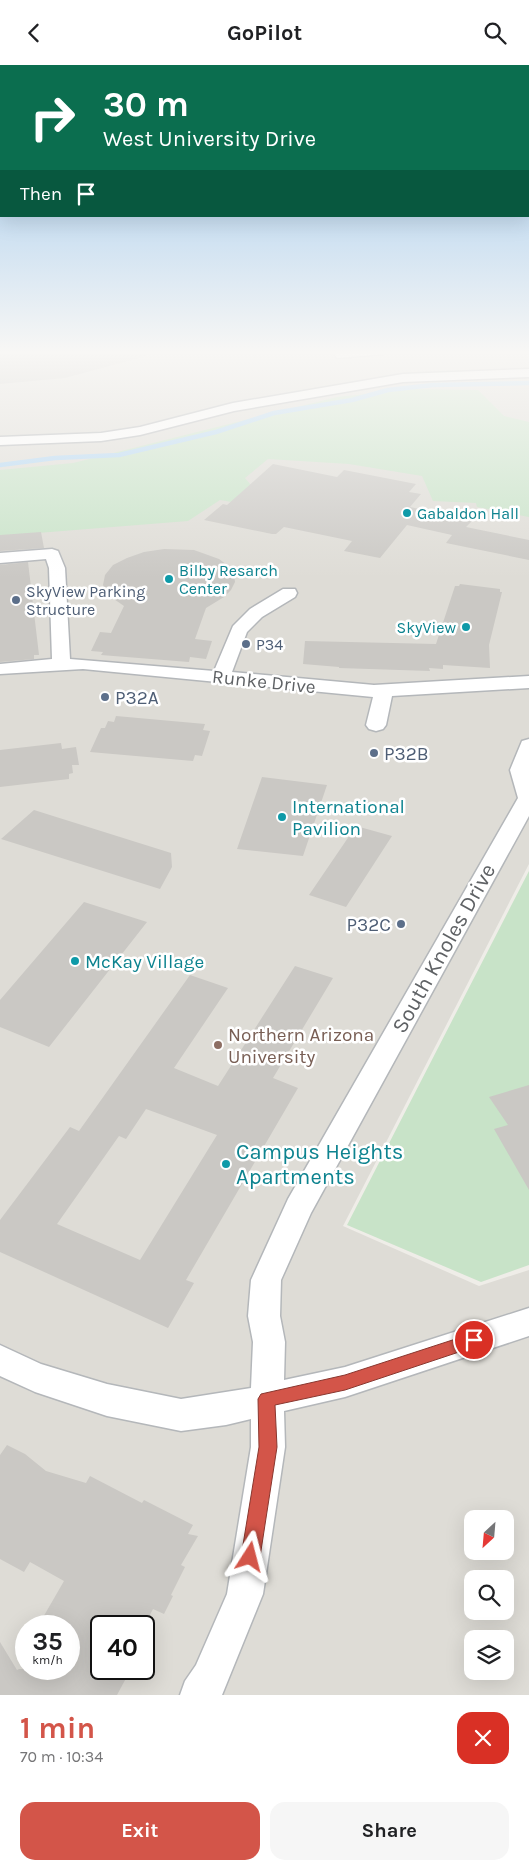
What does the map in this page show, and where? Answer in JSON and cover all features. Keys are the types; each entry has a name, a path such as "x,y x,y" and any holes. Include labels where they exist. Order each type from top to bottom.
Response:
{"street":[{"path":"0,441 101,437 159,426"},
{"path":"0,558 52,554 57,568 61,663"},
{"path":"221,676 239,629 256,613 289,593"},
{"name":"Runke Drive","path":"0,669 61,663 83,664 354,689 384,690 529,683"},
{"path":"376,725 384,690"},
{"path":"529,745 520,771 529,798"},
{"name":"South Knoles Drive","path":"199,1695 210,1679 245,1594 268,1447 269,1342 264,1316 266,1280 298,1208 529,798"},
{"path":"0,1360 34,1377 106,1400 181,1415 226,1409 345,1382 529,1322"}],"shaded area":[{"name":"Northern Arizona University","path":"0,426 529,426 529,864 343,1226 479,1286 529,1270 529,1695 0,1695"}],"green space":[{"path":"221,426 529,426 529,517 477,507 476,503 433,501 422,476 349,464 268,459 245,478 266,503 249,505 220,500 188,521 0,536 0,470 73,463"},
{"path":"529,871 529,1265 481,1282 347,1225"}],"building":[{"name":"Gabaldon Hall","path":"273,464 337,477 344,470 416,484 409,492 421,494 410,507 473,520 466,527 529,540 529,560 446,543 452,535 407,525 380,558 344,551 352,541 284,527 276,534 272,534 204,520 223,504 227,505"},
{"path":"41,532 44,548 0,551 0,535"},
{"path":"164,549 194,550 219,559 230,567 234,574 235,582 231,590 224,597 206,608 195,639 212,641 206,659 190,657 189,662 101,655 103,652 91,651 100,632 111,633 124,606 108,595 103,585 105,575 113,565 127,558 144,552"},
{"name":"SkyView Parking Structure","path":"28,562 39,655 34,655 34,659 0,662 0,565"},
{"name":"SkyView","path":"460,584 500,589 500,592 502,592 489,645 490,668 443,665 443,669 429,668 430,671 339,668 303,664 305,641 436,644 455,586"},
{"path":"116,716 205,724 203,730 210,731 202,756 195,755 193,761 90,752 101,728 105,728 108,721 114,722"},
{"path":"61,743 62,749 76,747 79,765 72,765 73,773 69,774 69,779 0,787 0,750"},
{"name":"International Pavilion","path":"262,777 327,785 303,856 237,849"},
{"path":"34,810 171,853 172,867 160,889 1,839"},
{"path":"356,826 392,836 346,907 309,895"},
{"name":"McKay Village","path":"84,902 147,922 49,1047 0,1027 0,1000"},
{"path":"295,966 333,978 273,1078 298,1088 186,1280 194,1283 168,1328 0,1252 0,1220 70,1127 79,1131 190,975 228,988 174,1068 218,1086","holes":["146,1109 217,1135 140,1260 57,1224 119,1136 126,1139"]},
{"path":"529,1085 529,1190 494,1129 508,1125 489,1097"},
{"path":"7,1445 25,1454 46,1471 86,1483 90,1476 142,1503 144,1500 193,1525 188,1534 198,1536 181,1565 185,1567 164,1614 153,1609 150,1615 90,1615 90,1680 125,1680 117,1695 0,1695 0,1642 15,1667 15,1680 80,1680 80,1615 44,1615 64,1581 30,1562 24,1572 0,1559 0,1455"}],"waterway":[{"path":"0,465 55,458 119,455 234,426"}],"place":[{"name":"Gabaldon Hall","path":"407,513"},
{"name":"Bilby Resarch Center","path":"169,579"},
{"name":"SkyView Parking Structure","path":"16,600"},
{"name":"SkyView","path":"466,627"},
{"name":"P34","path":"246,644"},
{"name":"P32A","path":"105,697"},
{"name":"P32B","path":"374,753"},
{"name":"International Pavilion","path":"282,817"},
{"name":"P32C","path":"401,924"},
{"name":"McKay Village","path":"75,961"},
{"name":"Northern Arizona University","path":"218,1045"},
{"name":"Campus Heights Apartments","path":"226,1164"}],"route":[{"path":"250,1557 268,1447 267,1399 345,1382 474,1340"}]}
